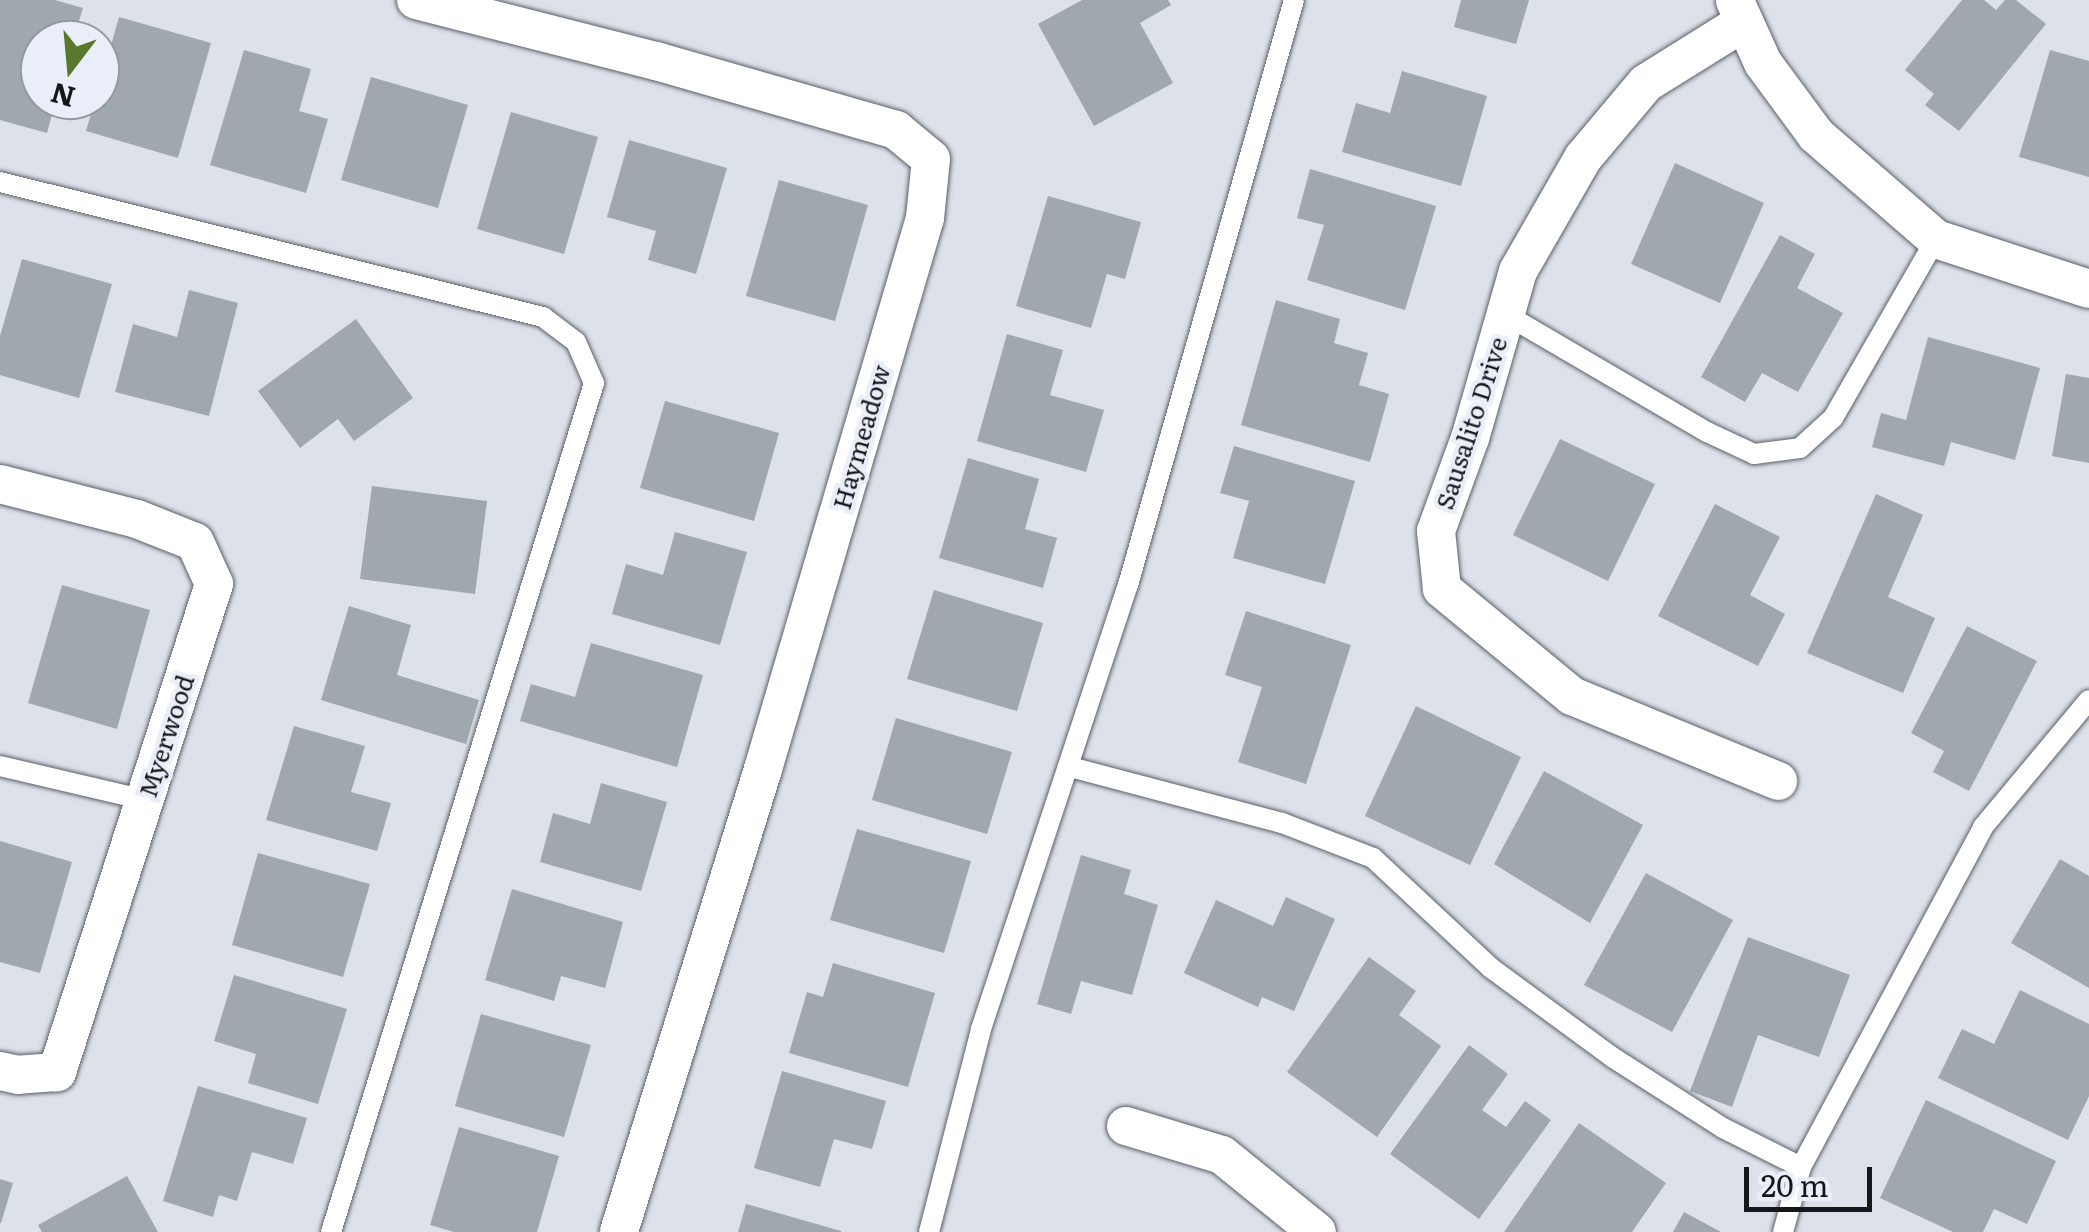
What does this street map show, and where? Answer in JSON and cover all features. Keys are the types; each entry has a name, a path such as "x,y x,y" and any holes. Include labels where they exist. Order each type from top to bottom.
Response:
{"street":[{"name":"Haymeadow","path":"416,0 656,61 896,130 931,159 926,218 763,769 619,1232"},
{"path":"1739,11 1762,63 1816,135 1936,239 2089,289"},
{"name":"Sausalito Drive","path":"1739,11 1646,83 1583,158 1518,271 1470,438 1436,531 1442,589 1572,696 1778,781"},
{"name":"Myerwood","path":"0,484 137,519 195,542 214,584 57,1072 18,1075 0,1071"},
{"path":"1126,1126 1222,1155 1317,1232"}],"lane":[{"path":"928,1232 982,1029 1070,767 1192,368 1294,0"},
{"path":"0,182 543,317 576,342 594,382 331,1232"},
{"path":"1505,314 1706,432 1754,454 1800,448 1833,418 1936,239"},
{"path":"1783,1232 1801,1166 1982,827 2089,700"},
{"path":"0,766 145,800"},
{"path":"1070,767 1282,822 1373,858 1491,968 1612,1057 1723,1128 1801,1166"}],"building":[{"path":"0,0 55,0 83,8 79,20 20,20 20,120 51,120 47,133 0,120"},
{"path":"1082,0 1168,0 1171,5 1140,23 1173,83 1094,126 1038,24"},
{"path":"1461,0 1529,0 1516,44 1454,27"},
{"path":"1962,0 1984,0 1996,10 2005,0 2016,0 2046,24 1959,131 1925,105 1934,94 1905,70"},
{"path":"119,17 211,43 178,158 86,131 89,120 120,120"},
{"path":"244,50 311,69 299,111 328,119 306,193 210,165"},
{"path":"2050,50 2089,61 2089,177 2019,157"},
{"path":"1402,71 1487,96 1461,186 1342,152 1356,103 1390,113"},
{"path":"371,77 468,105 438,208 341,180"},
{"path":"511,112 598,137 564,254 477,229"},
{"path":"629,140 727,168 696,274 648,260 656,231 607,217"},
{"path":"1675,163 1764,203 1720,303 1631,264"},
{"path":"1310,169 1436,206 1405,310 1307,280 1324,225 1297,218"},
{"path":"779,180 868,205 835,321 746,296"},
{"path":"1048,196 1141,222 1125,279 1107,274 1091,328 1016,306"},
{"path":"1780,235 1815,254 1797,288 1843,313 1798,392 1762,373 1745,402 1701,377"},
{"path":"22,259 112,284 79,398 0,375 0,336"},
{"path":"189,290 238,303 209,416 115,392 133,324 177,337"},
{"path":"1276,300 1340,319 1334,343 1368,353 1359,385 1389,394 1370,462 1241,425"},
{"path":"356,319 413,398 354,441 338,419 300,448 258,391"},
{"path":"1007,334 1063,350 1050,395 1104,410 1086,472 977,441"},
{"path":"1928,337 2040,368 2015,460 1951,442 1944,466 1872,447 1881,413 1906,420"},
{"path":"2066,374 2089,378 2089,463 2052,456"},
{"path":"665,401 779,433 754,521 640,488"},
{"path":"1560,439 1655,484 1608,581 1513,535"},
{"path":"1234,446 1355,481 1325,584 1233,558 1249,501 1220,493"},
{"path":"968,458 1039,479 1025,529 1057,538 1043,588 939,558"},
{"path":"372,486 487,501 475,594 360,579"},
{"path":"1876,494 1923,515 1888,597 1935,618 1903,693 1807,653"},
{"path":"1715,504 1780,537 1750,595 1785,614 1758,666 1658,616"},
{"path":"675,532 747,552 720,645 612,614 626,564 663,575"},
{"path":"62,585 150,610 117,729 28,703"},
{"path":"934,590 1043,623 1017,711 907,679"},
{"path":"349,606 411,625 397,675 479,700 466,744 321,700"},
{"path":"1246,611 1351,645 1306,784 1238,762 1262,687 1225,675"},
{"path":"1967,626 2037,661 1969,791 1933,772 1944,751 1911,733"},
{"path":"591,643 703,675 677,767 520,721 531,684 575,697"},
{"path":"1416,706 1521,757 1470,865 1365,816"},
{"path":"896,718 1012,752 987,834 872,800"},
{"path":"294,726 365,746 351,792 391,803 377,851 266,820"},
{"path":"1544,771 1643,825 1590,923 1494,864"},
{"path":"601,783 667,802 641,891 540,862 553,813 590,824"},
{"path":"857,829 971,861 944,953 830,920"},
{"path":"0,841 72,862 40,973 0,962"},
{"path":"258,853 370,884 343,977 232,945"},
{"path":"1081,855 1131,870 1124,894 1158,905 1132,995 1081,981 1071,1014 1037,1004"},
{"path":"2060,859 2089,876 2089,988 2011,943"},
{"path":"1646,873 1733,920 1672,1032 1584,985"},
{"path":"512,889 623,922 605,988 561,976 554,1001 485,980"},
{"path":"1286,897 1335,919 1294,1011 1262,997 1258,1007 1184,973 1216,900 1273,926"},
{"path":"1748,937 1850,975 1819,1057 1758,1035 1732,1107 1690,1091"},
{"path":"1369,957 1416,991 1399,1015 1441,1046 1377,1137 1287,1072"},
{"path":"833,963 935,993 908,1087 789,1053 807,992 823,997"},
{"path":"234,975 347,1009 318,1104 248,1083 256,1054 214,1041"},
{"path":"2020,990 2089,1024 2089,1096 2068,1140 1938,1078 1962,1029 1994,1044"},
{"path":"481,1014 591,1045 564,1137 455,1106"},
{"path":"1469,1045 1508,1074 1482,1110 1506,1127 1525,1101 1551,1120 1479,1219 1390,1154"},
{"path":"782,1071 886,1101 872,1149 834,1139 820,1187 754,1168"},
{"path":"198,1086 307,1118 293,1164 252,1152 237,1201 219,1195 213,1217 163,1201"},
{"path":"1926,1100 2056,1161 2027,1224 1994,1209 1983,1232 1953,1232 1880,1198"},
{"path":"1579,1123 1666,1183 1632,1232 1504,1232"},
{"path":"459,1127 559,1156 537,1232 454,1232 430,1225"},
{"path":"127,1176 158,1232 42,1232 38,1225"},
{"path":"0,1179 13,1183 1,1223 0,1223"},
{"path":"746,1204 841,1231 841,1232 738,1232"},
{"path":"1684,1212 1721,1232 1673,1232"}]}
